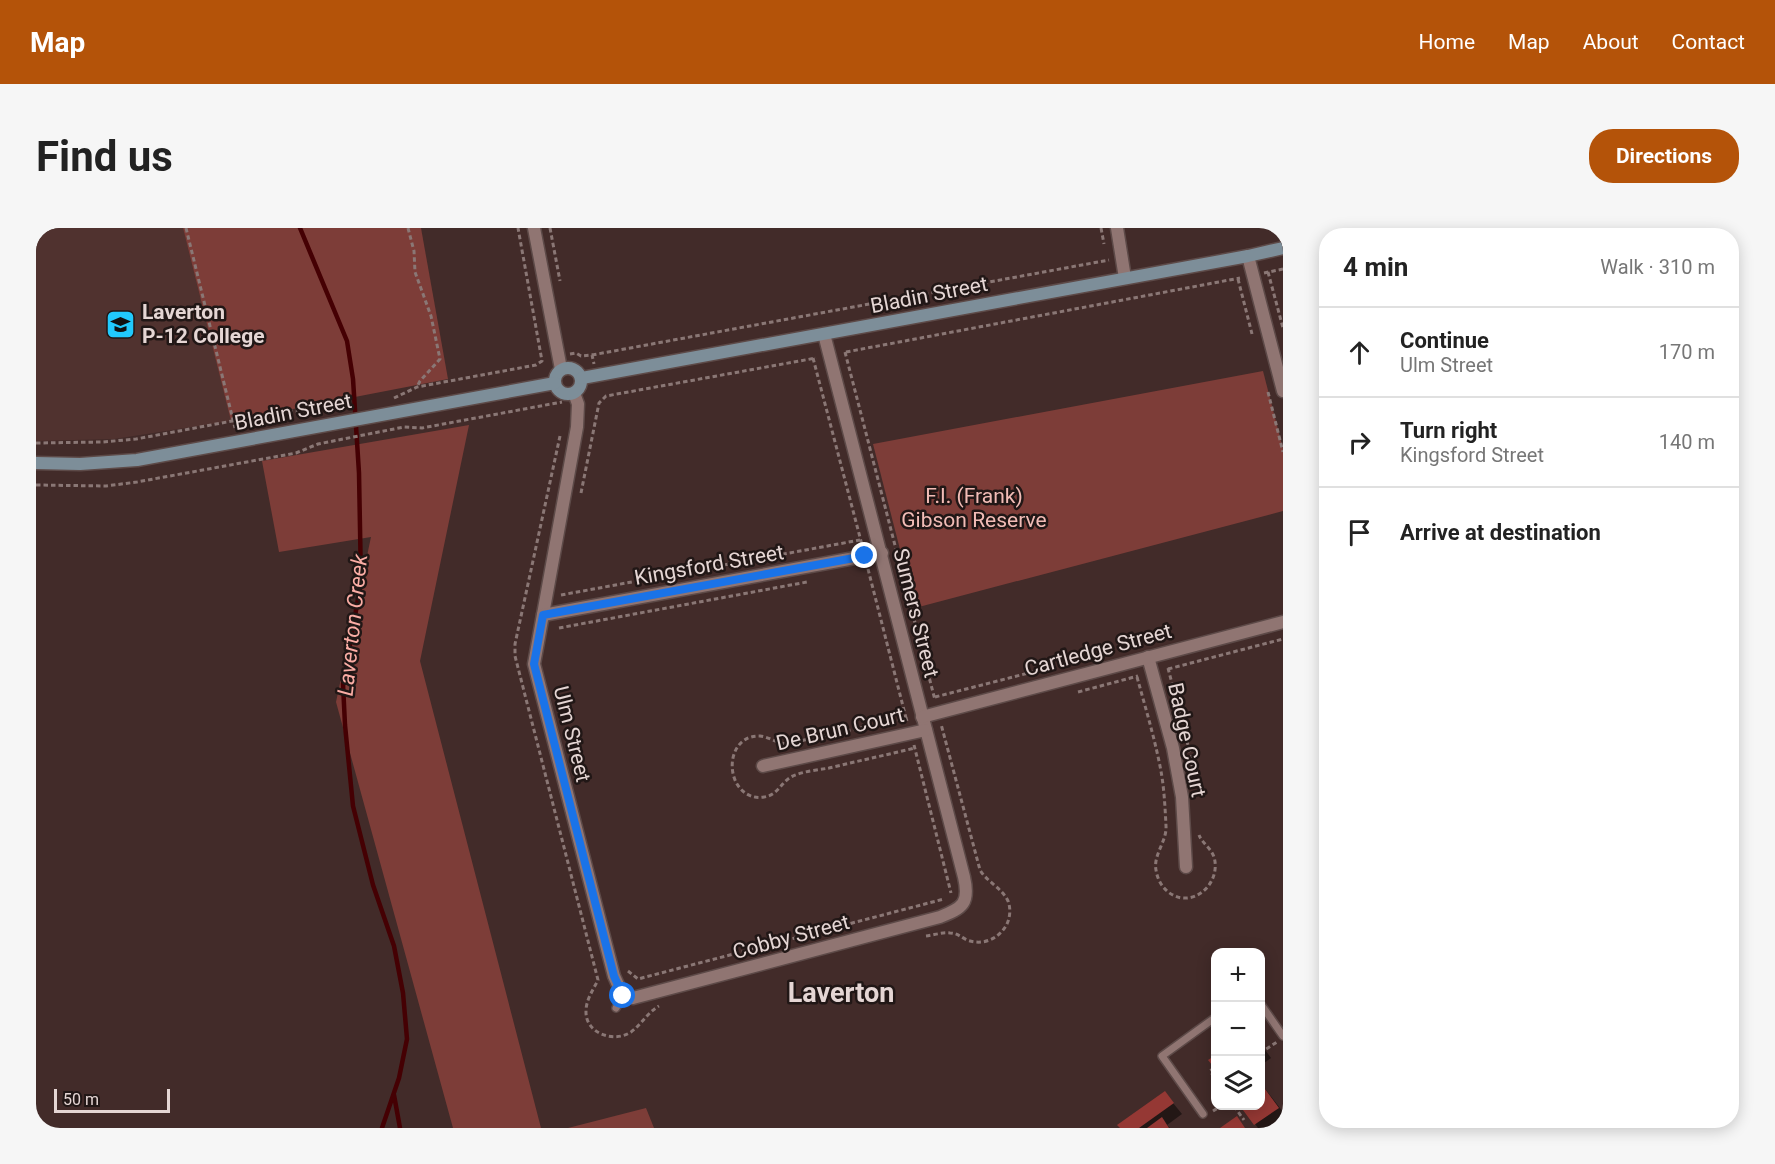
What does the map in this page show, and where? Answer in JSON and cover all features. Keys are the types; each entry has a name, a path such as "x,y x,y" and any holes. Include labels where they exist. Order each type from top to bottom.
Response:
{"street":[{"path":"534,228 561,369"},
{"path":"1117,228 1125,278"},
{"name":"Bladin Street","path":"582,378 1283,248"},
{"path":"1248,256 1283,391"},
{"name":"Sumers Street","path":"824,334 964,877 967,890 964,902"},
{"path":"574,368 582,378 580,387 574,393 562,393 555,383 556,375 561,369 574,368"},
{"name":"Bladin Street","path":"36,463 112,463 555,383"},
{"name":"Ulm Street","path":"574,393 579,404 577,427 549,614 534,664 614,976 623,996"},
{"name":"Kingsford Street","path":"549,614 882,554"},
{"name":"Cartledge Street","path":"922,717 1283,622"},
{"name":"Badge Court","path":"1148,657 1175,758 1182,797 1186,867"},
{"name":"De Brun Court","path":"763,766 926,730"},
{"name":"Cobby Street","path":"623,996 642,997 940,916 956,911 964,902"}],"lane":[{"path":"616,1008 623,996"},
{"path":"1265,1010 1283,1037"},
{"path":"1203,1114 1162,1056 1211,1020"}],"path":[{"path":"186,228 238,442"},
{"path":"408,228 416,272 431,316 440,359 416,387"},
{"path":"384,399 395,397 416,387 536,365 542,361 518,228"},
{"path":"592,355 1122,258"},
{"path":"580,495 599,403 606,396 1283,269"},
{"path":"1268,272 1283,328"},
{"path":"845,352 980,870 985,879 1005,896 1010,908 1009,918 1003,931 996,938 986,942 968,940 949,932 924,936"},
{"path":"813,358 906,718"},
{"path":"36,485 106,486 137,482 296,453 318,444 404,427 422,428 562,402 567,405"},
{"path":"36,443 114,441 286,411 317,412"},
{"path":"562,428 515,644 515,656 598,980 587,1003 585,1014 590,1025 598,1032 607,1037 616,1038 631,1032 649,1012 658,1006 670,1004"},
{"path":"559,595 860,540"},
{"path":"555,633 559,628 811,582"},
{"path":"559,628 549,614 559,595 561,584"},
{"path":"1068,694 1283,639"},
{"path":"625,961 628,972 638,979 952,897 915,748"},
{"path":"1265,1050 1283,1037"},
{"path":"1237,1110 1244,1120"}],"shaded area":[{"name":"Laverton P-12 College","path":"36,228 183,228 231,421 114,439 36,441"}],"green space":[{"path":"183,228 421,228 448,379 231,421"},
{"name":"F.I. (Frank) Gibson Reserve","path":"1263,371 1283,449 1283,511 915,608 873,444"},
{"path":"469,425 420,661 541,1128 453,1128 336,702 371,537 279,552 262,461"},
{"path":"646,1108 654,1128 568,1128"}],"building":[{"path":"1265,1089 1279,1108 1254,1125 1243,1110 1265,1110"},
{"path":"1165,1091 1174,1103 1139,1128 1120,1128 1117,1125"},
{"path":"1237,1116 1245,1128 1220,1128"},
{"path":"1162,1117 1169,1128 1147,1128"}],"waterway":[{"name":"Laverton Creek","path":"300,228 347,341 353,379 359,473 361,582 343,684 345,725 353,806 373,885 394,946 403,993 407,1039 399,1078 382,1128"},
{"path":"394,1095 400,1128"}],"place":[{"name":"Laverton P-12 College","path":"121,324"}],"district":[{"name":"Laverton","path":"841,993"}],"route":[{"path":"623,996 614,976 534,664 543,615 865,556"}]}
